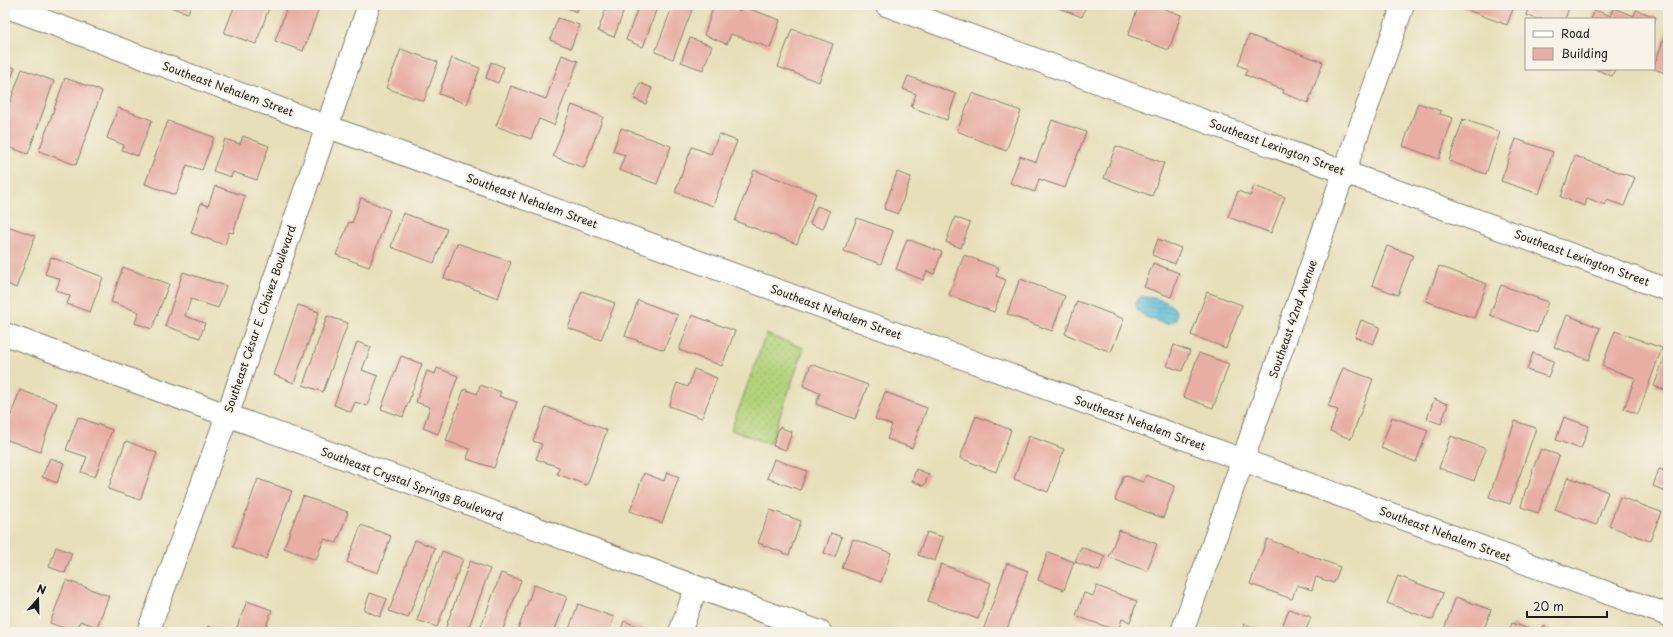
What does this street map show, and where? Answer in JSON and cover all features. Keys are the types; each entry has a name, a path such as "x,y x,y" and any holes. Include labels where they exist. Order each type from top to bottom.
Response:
{"street":[{"name":"Southeast César E. Chávez Boulevard","path":"148,632 227,416 369,5"},
{"name":"Southeast Lexington Street","path":"886,5 1668,290"},
{"name":"Southeast 42nd Avenue","path":"1182,632 1403,5"},
{"name":"Southeast Nehalem Street","path":"5,6 326,126 1668,615"},
{"name":"Southeast Crystal Springs Boulevard","path":"5,334 696,588 820,632"},
{"path":"680,632 696,588"}],"green space":[{"path":"766,334 804,348 770,444 731,430"}],"water":[{"path":"1141,297 1159,299 1171,305 1177,314 1176,320 1167,324 1145,316 1137,309 1136,305 1137,299"}],"building":[{"path":"164,5 191,5 188,13"},
{"path":"235,5 270,5 256,44 224,33"},
{"path":"288,5 313,5 319,8 303,51 275,41"},
{"path":"559,5 580,5 577,12"},
{"path":"607,5 626,5 614,37 598,31"},
{"path":"639,5 658,5 643,47 626,40"},
{"path":"673,5 694,5 673,59 655,52"},
{"path":"714,5 723,5 740,11 741,6 780,20 770,48 731,34 727,44 704,35"},
{"path":"1050,5 1086,5 1082,17"},
{"path":"1139,5 1154,5 1181,15 1169,50 1128,35"},
{"path":"1463,5 1504,5 1513,9 1507,25 1462,8"},
{"path":"1530,5 1570,5 1565,18 1534,18 1526,15"},
{"path":"1613,8 1634,16 1636,10 1656,17 1655,20 1655,18 1591,18 1595,10 1611,16"},
{"path":"558,18 579,25 571,48 550,40"},
{"path":"1668,28 1668,74 1655,69 1655,62"},
{"path":"792,29 833,44 819,82 778,67"},
{"path":"1249,35 1323,62 1308,103 1283,93 1284,90 1245,75 1247,69 1238,65"},
{"path":"690,38 712,46 703,70 681,62"},
{"path":"401,49 438,62 424,101 386,88"},
{"path":"562,55 578,61 554,125 539,119 531,139 496,126 511,86 546,99"},
{"path":"452,58 480,68 467,104 439,94"},
{"path":"491,62 504,67 498,83 486,78"},
{"path":"5,64 15,68 5,95"},
{"path":"22,69 54,81 28,154 5,146 5,116"},
{"path":"1597,70 1615,70 1612,76"},
{"path":"908,76 956,94 947,120 911,107 916,94 903,89"},
{"path":"65,78 102,91 76,165 39,151"},
{"path":"640,83 652,88 646,104 634,99"},
{"path":"972,93 1021,111 1006,151 957,131"},
{"path":"1418,103 1441,111 1440,114 1453,118 1439,159 1403,146"},
{"path":"572,105 603,117 584,168 553,156"},
{"path":"118,108 152,120 138,156 122,150 124,145 107,138"},
{"path":"1463,119 1500,132 1486,174 1449,161"},
{"path":"1052,120 1086,132 1065,188 1039,179 1035,192 1010,183 1020,156 1036,162"},
{"path":"168,121 214,137 202,170 187,165 176,195 145,184"},
{"path":"621,128 671,146 657,184 619,170 625,155 613,151"},
{"path":"719,134 737,141 713,206 675,192 692,147 711,154"},
{"path":"243,136 269,146 257,180 233,172 231,177 213,171 225,139 240,144"},
{"path":"1516,139 1553,152 1539,194 1501,181"},
{"path":"1116,146 1164,163 1152,196 1104,178"},
{"path":"1575,156 1635,178 1624,206 1607,200 1605,205 1587,198 1585,206 1561,197"},
{"path":"754,170 816,193 797,244 735,221"},
{"path":"897,172 911,177 898,214 884,209"},
{"path":"215,186 245,196 233,233 229,232 225,245 191,233 201,203 208,206"},
{"path":"1254,186 1285,197 1271,233 1228,217 1238,191 1250,196"},
{"path":"361,198 390,210 369,267 336,255 349,222 352,223"},
{"path":"817,206 830,211 823,229 810,224"},
{"path":"403,213 447,229 434,263 391,247"},
{"path":"955,217 970,223 961,248 946,242"},
{"path":"857,218 893,231 881,264 844,251"},
{"path":"5,225 35,236 16,288 5,283"},
{"path":"907,239 942,252 934,274 927,271 923,280 896,269"},
{"path":"1158,239 1181,248 1175,264 1152,255"},
{"path":"457,243 511,262 498,298 444,278"},
{"path":"1387,246 1413,255 1398,295 1372,285"},
{"path":"964,255 999,268 996,276 1006,280 994,312 949,295"},
{"path":"51,257 103,277 90,312 67,304 70,296 56,290 60,279 45,274"},
{"path":"1153,263 1179,273 1171,297 1144,287"},
{"path":"1439,266 1487,284 1474,318 1426,301"},
{"path":"123,267 169,284 152,329 135,323 139,312 111,302"},
{"path":"183,272 226,286 218,308 191,299 185,316 205,323 200,338 165,326"},
{"path":"1020,279 1065,296 1052,331 1007,314"},
{"path":"1501,285 1548,302 1537,333 1490,315"},
{"path":"582,291 615,303 601,340 568,328"},
{"path":"1207,292 1242,305 1226,348 1191,335"},
{"path":"638,300 678,315 664,350 625,336"},
{"path":"1077,301 1124,319 1111,352 1065,334"},
{"path":"298,305 319,312 294,383 274,375"},
{"path":"692,315 735,331 722,366 679,350"},
{"path":"1567,315 1600,328 1589,360 1554,347"},
{"path":"327,316 348,323 323,392 303,385"},
{"path":"1361,320 1380,327 1373,344 1355,337"},
{"path":"1615,331 1662,348 1638,414 1624,409 1635,378 1602,366"},
{"path":"357,342 371,347 362,370 378,376 367,406 355,402 351,412 334,405"},
{"path":"1174,345 1190,351 1182,371 1167,366"},
{"path":"1668,348 1668,391 1654,386"},
{"path":"1199,353 1229,364 1213,408 1183,397"},
{"path":"1533,353 1554,361 1548,377 1527,370"},
{"path":"401,356 422,364 403,417 381,409"},
{"path":"811,364 868,385 855,419 816,404 820,393 803,386"},
{"path":"437,368 458,376 438,434 423,428 430,407 416,402 427,371 435,374"},
{"path":"1343,368 1373,379 1351,439 1330,431 1338,410 1328,406"},
{"path":"694,369 717,378 702,418 669,406 677,383 688,387"},
{"path":"480,385 501,392 499,396 517,402 494,468 467,459 470,449 446,441 464,389 477,394"},
{"path":"20,390 57,403 40,452 5,439 5,431"},
{"path":"885,392 927,408 912,448 887,439 892,425 875,419"},
{"path":"1434,399 1448,404 1441,424 1427,419"},
{"path":"546,407 607,430 587,485 557,474 559,467 536,459 542,444 533,441"},
{"path":"976,416 1011,430 996,472 960,458"},
{"path":"78,417 112,430 95,477 81,472 87,457 66,450"},
{"path":"1392,417 1428,430 1416,462 1381,448"},
{"path":"1564,417 1589,426 1581,449 1556,440"},
{"path":"1515,421 1536,428 1510,504 1489,497"},
{"path":"779,427 792,432 786,450 773,446"},
{"path":"1029,436 1064,449 1048,492 1014,479"},
{"path":"1451,436 1486,449 1474,481 1439,468"},
{"path":"126,441 157,453 140,500 108,489"},
{"path":"1541,449 1558,455 1559,457 1538,513 1521,507 1526,488 1527,489 1533,472 1532,471"},
{"path":"50,458 64,463 57,483 42,477"},
{"path":"774,459 807,471 800,490 767,478"},
{"path":"916,469 929,474 924,486 912,481"},
{"path":"1659,469 1668,472 1668,492 1653,486"},
{"path":"667,472 679,477 662,523 630,511 644,473 664,481"},
{"path":"1124,475 1143,482 1146,475 1175,486 1163,518 1115,500"},
{"path":"1568,477 1608,492 1596,525 1555,509"},
{"path":"258,479 292,491 266,559 233,547"},
{"path":"303,496 348,512 337,543 324,539 316,560 284,548"},
{"path":"1620,497 1661,512 1650,541 1609,526"},
{"path":"770,510 801,521 789,555 758,543"},
{"path":"361,525 391,536 378,573 347,562"},
{"path":"1119,530 1157,544 1147,571 1109,557"},
{"path":"927,532 943,537 935,561 918,555"},
{"path":"831,533 842,537 835,557 824,553"},
{"path":"853,539 891,553 881,582 842,568"},
{"path":"1267,539 1340,567 1334,583 1316,577 1312,590 1297,585 1292,599 1250,584"},
{"path":"415,540 435,548 408,618 389,611"},
{"path":"56,547 72,553 65,573 49,567"},
{"path":"1081,547 1105,556 1099,571 1075,562"},
{"path":"442,551 463,559 437,627 417,620"},
{"path":"1048,552 1074,562 1064,590 1038,580"},
{"path":"470,561 490,569 467,632 453,632 445,629"},
{"path":"1007,563 1028,571 1006,632 983,631"},
{"path":"941,564 991,583 978,619 928,601"},
{"path":"501,573 521,580 502,632 479,632"},
{"path":"1398,576 1443,593 1433,620 1387,603"},
{"path":"66,580 109,596 97,627 80,621 77,632 74,632 50,623"},
{"path":"534,585 567,597 554,632 517,632"},
{"path":"1097,586 1137,601 1130,622 1122,619 1118,631 1076,616 1084,593 1093,596"},
{"path":"370,593 387,599 380,617 364,610"},
{"path":"1456,597 1491,610 1483,632 1453,632 1444,629"},
{"path":"247,601 272,610 264,632 235,632"},
{"path":"578,604 614,617 609,632 568,632"},
{"path":"1289,609 1311,617 1305,632 1290,632 1281,629"},
{"path":"624,621 652,632 620,632"},
{"path":"1512,623 1537,632 1509,632"},
{"path":"1245,624 1264,631 1264,632 1242,632"},
{"path":"208,626 223,632 206,632"},
{"path":"1543,626 1550,629 1549,632 1541,632"}]}
